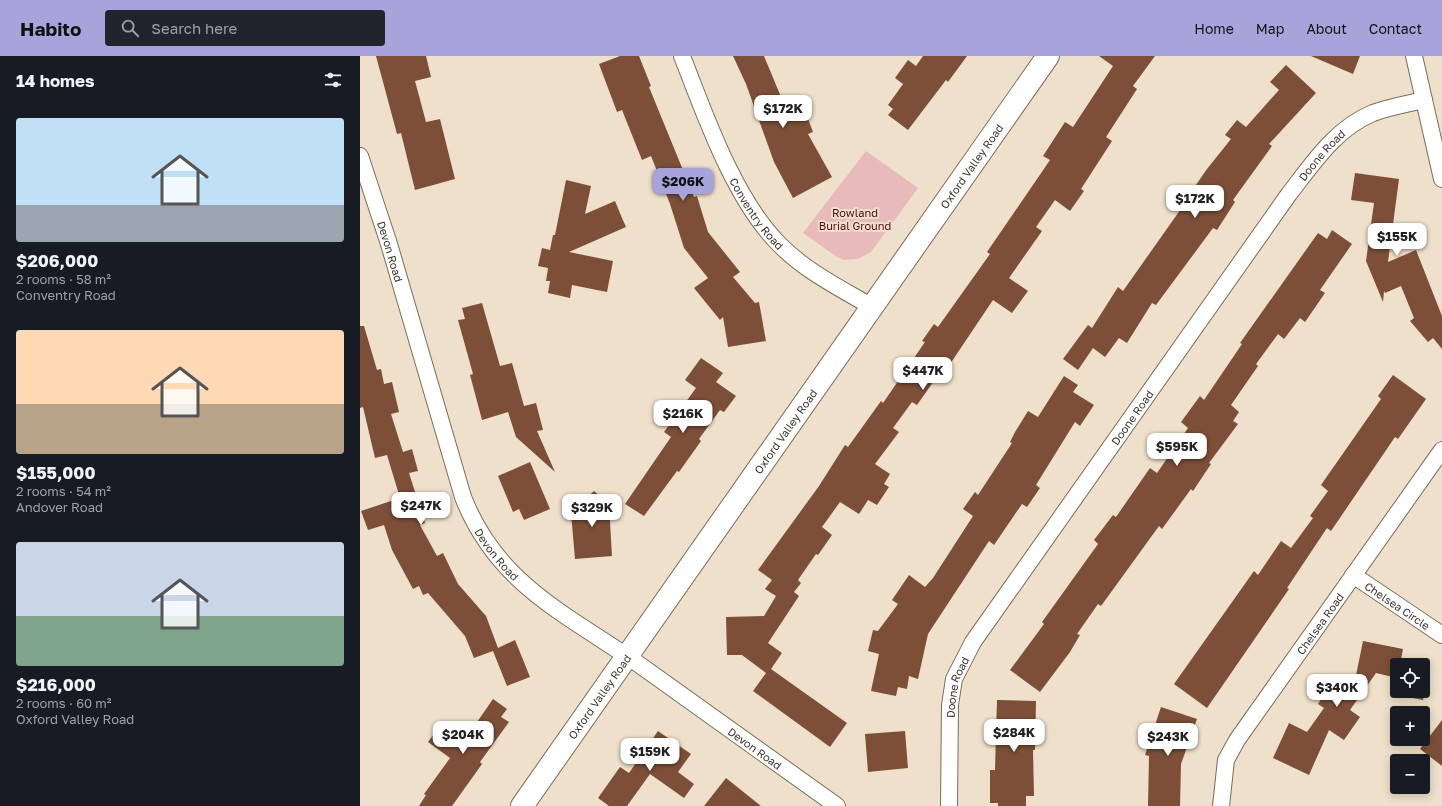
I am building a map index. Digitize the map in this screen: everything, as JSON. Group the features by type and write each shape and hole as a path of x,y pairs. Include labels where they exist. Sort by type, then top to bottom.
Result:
{"main road":[{"name":"Oxford Valley Road","path":"522,806 1048,56"}],"street":[{"name":"Conventry Road","path":"682,56 731,172 761,224 780,245 810,270 872,307"},
{"path":"1414,56 1442,179"},
{"name":"Doone Road","path":"949,806 950,704 954,679 973,642 1284,200 1324,148 1354,123 1373,113 1424,100"},
{"name":"Devon Road","path":"360,156 389,244 463,497 472,521 489,547 507,570 535,594 584,630 626,656 836,806"},
{"name":"Chelsea Road","path":"1221,806 1226,760 1237,740 1442,450"},
{"name":"Chelsea Circle","path":"1353,575 1442,635"}],"green space":[{"name":"Rowland Burial Ground","path":"866,151 918,188 871,252 858,259 844,260 837,257 803,233"}],"building":[{"path":"376,56 426,56 431,77 415,81 426,122 440,119 455,179 415,190 401,133 397,134"},
{"path":"620,56 639,56 651,86 649,87 694,197 697,196 708,232 740,272 733,277 755,303 759,302 766,341 728,347 723,317 720,320 694,288 708,278 684,248 670,204 651,156 642,160 622,110 617,112 599,64"},
{"path":"733,56 764,56 786,109 802,103 813,132 808,134 832,177 793,198 774,162 746,84"},
{"path":"923,56 967,56 948,82 946,80 908,130 888,115 893,109 888,105 903,84 895,78 908,60 916,66"},
{"path":"1099,56 1155,56 1133,86 1137,89 1106,137 1112,141 1081,189 1084,191 1070,211 1055,200 1036,227 1042,231 1009,278 1028,291 1012,313 993,300 946,370 943,368 917,405 912,402 893,428 899,432 875,464 890,474 884,484 889,487 877,505 868,500 859,514 840,502 822,527 832,535 818,555 816,554 798,580 801,583 794,592 799,596 768,643 782,653 771,669 847,723 830,747 753,691 766,673 742,655 727,655 726,617 764,616 776,596 765,589 772,580 758,570 819,486 845,445 848,447 881,401 883,403 925,342 922,341 934,324 938,327 990,254 987,252 1050,160 1043,156 1065,122 1073,127 1113,66"},
{"path":"1311,56 1360,56 1353,74"},
{"path":"1286,65 1316,93 1269,144 1272,146 1233,200 1235,202 1217,230 1213,228 1156,305 1152,303 1127,343 1119,338 1105,357 1093,348 1078,370 1063,359 1088,325 1092,328 1118,287 1123,291 1183,206 1182,205 1207,169 1231,139 1225,135 1237,120 1246,127 1279,90 1270,82"},
{"path":"1355,173 1399,179 1388,262 1416,250 1442,316 1442,349 1433,338 1428,342 1410,321 1414,318 1401,286 1385,293 1384,291 1383,302 1366,261 1374,203 1351,200"},
{"path":"566,180 591,186 585,214 615,201 626,227 569,252 613,261 607,292 572,285 570,298 548,293 550,281 546,281 548,268 538,266 542,248 550,250 553,235 555,235"},
{"path":"1332,230 1352,244 1320,290 1325,293 1305,322 1300,318 1284,339 1278,334 1256,364 1258,366 1231,405 1239,412 1233,421 1238,424 1209,463 1211,464 1193,491 1191,489 1162,529 1159,526 1101,606 1098,604 1077,634 1080,635 1070,652 1040,692 1010,670 1044,624 1042,622 1098,544 1094,540 1113,515 1116,517 1150,468 1157,473 1188,428 1181,422 1200,396 1204,400 1242,344 1240,343 1318,233 1327,239"},
{"path":"482,303 500,366 512,363 524,406 536,403 543,430 537,431 555,472 516,437 508,412 482,420 470,375 473,374 458,320 465,319 462,308"},
{"path":"360,326 364,326 377,370 381,369 384,384 392,382 399,412 391,414 403,452 412,449 418,471 409,473 425,523 420,525 437,556 443,553 458,584 486,616 498,648 515,640 530,677 507,686 493,651 474,658 465,636 428,593 423,595 419,586 413,589 392,550 384,525 368,530 361,511 400,498 387,455 375,458 363,407 360,408"},
{"path":"701,358 723,373 716,382 736,396 724,412 720,410 699,439 701,441 679,472 677,471 644,516 625,504 671,437 664,432 696,388 685,380"},
{"path":"1393,375 1426,399 1398,439 1395,437 1331,531 1327,528 1287,588 1289,589 1207,708 1174,684 1254,571 1258,575 1281,541 1291,548 1313,518 1310,516 1328,491 1321,485 1381,399 1378,396"},
{"path":"1064,376 1078,385 1073,392 1094,405 1080,426 1075,422 1036,485 1040,488 1027,507 1022,504 994,545 989,541 928,634 918,679 909,676 907,689 898,687 896,696 871,691 879,654 868,651 873,630 878,631 898,604 892,600 909,575 925,587 933,578 973,516 963,509 975,492 978,495 1012,443 1010,442 1015,432 1028,411 1038,417"},
{"path":"530,462 550,509 524,520 519,509 513,512 498,476"},
{"path":"594,491 609,504 612,556 575,559 571,513"},
{"path":"1363,641 1403,649 1401,658 1390,658 1390,676 1376,673 1350,710 1360,717 1344,740 1329,730 1309,775 1273,758 1289,723 1307,732 1324,708 1318,704 1338,674 1354,685"},
{"path":"1413,698 1424,698 1423,700"},
{"path":"493,699 507,709 501,717 509,722 480,762 482,764 452,806 419,806 426,795 424,794 450,758 428,742 443,721 466,738"},
{"path":"997,700 1036,701 1035,750 1033,750 1034,796 1026,796 1026,806 998,806 998,803 990,803 990,770 995,770"},
{"path":"1161,707 1197,719 1181,764 1180,806 1148,806 1149,756 1145,755"},
{"path":"1442,720 1442,766 1430,757 1430,754 1426,754 1420,749 1422,746 1430,746 1430,736"},
{"path":"658,731 691,754 678,772 694,784 684,798 650,774 627,806 609,806 598,798 620,767 629,773"},
{"path":"905,731 908,768 868,772 865,734"},
{"path":"726,778 761,806 704,806"}]}
